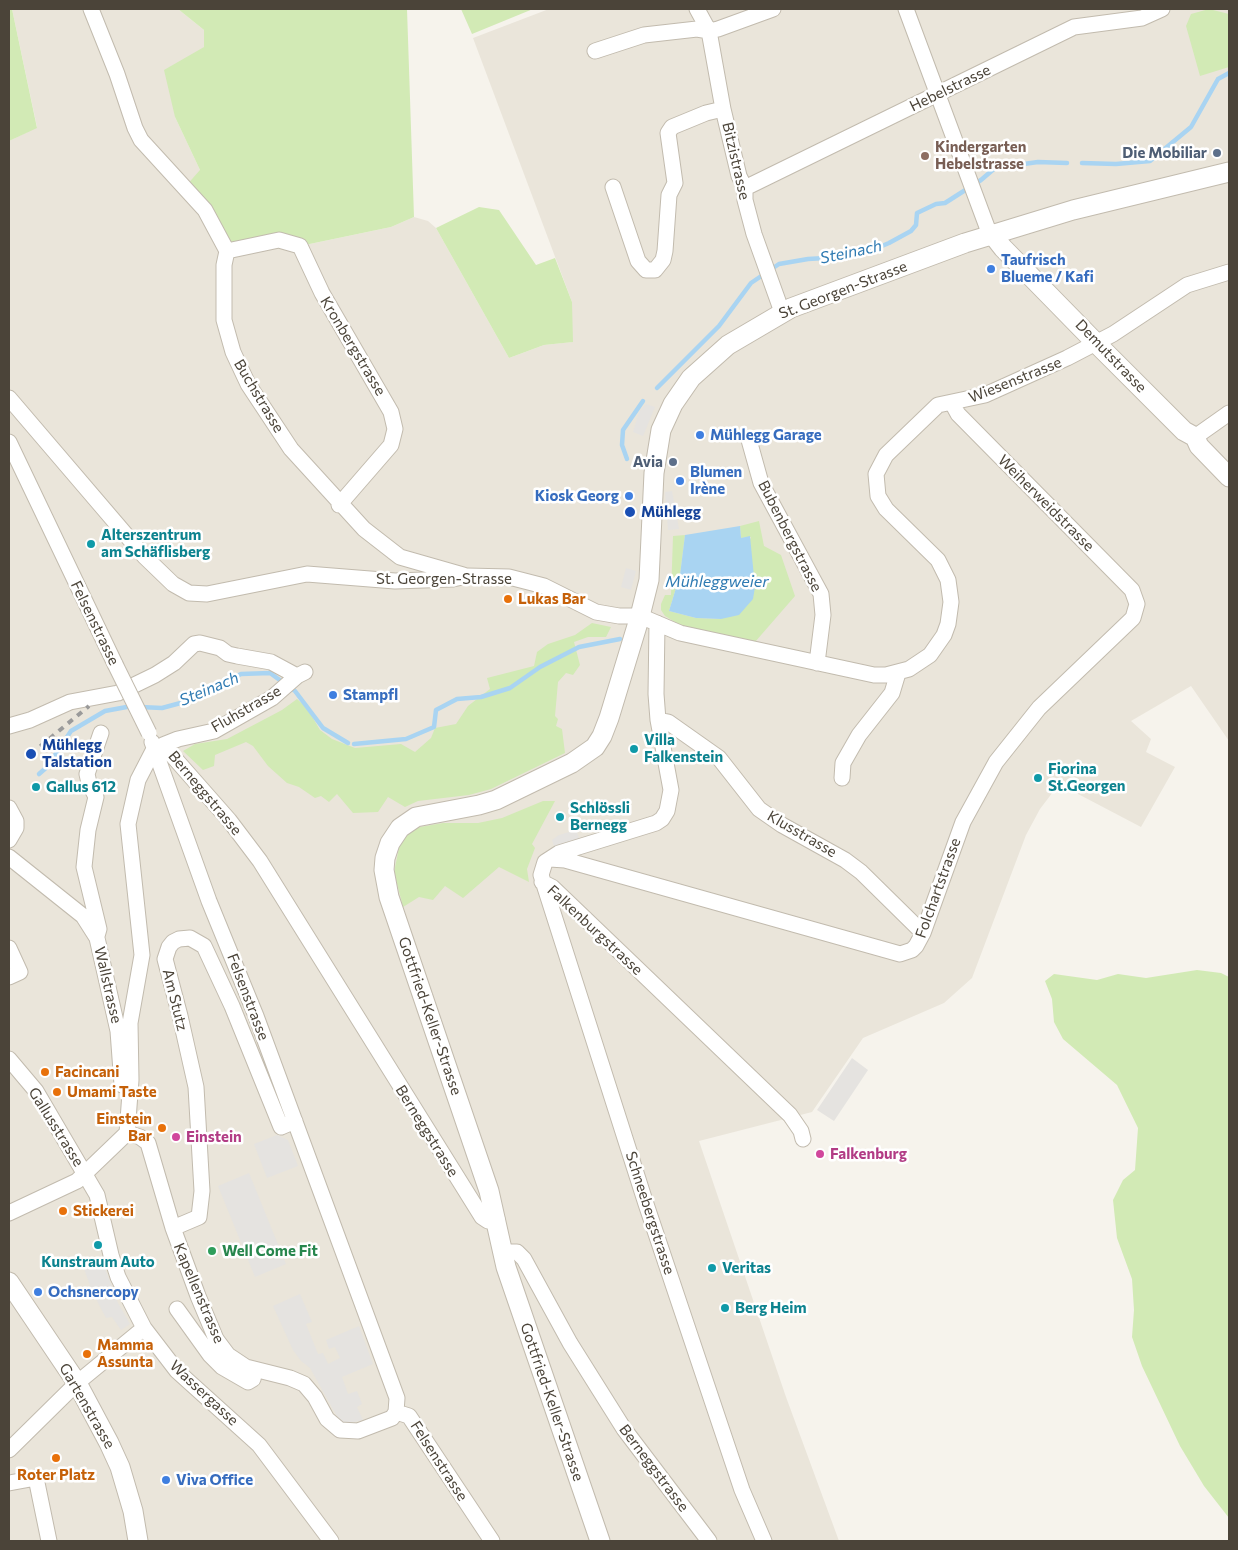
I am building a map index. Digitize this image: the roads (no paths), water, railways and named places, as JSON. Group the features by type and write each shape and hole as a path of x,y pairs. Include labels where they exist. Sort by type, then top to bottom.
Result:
{"street":[{"path":"91,9 117,74 135,128 142,140 206,210 227,251"},
{"name":"Bitzistrasse","path":"697,9 709,31 723,109 739,176 745,188 745,200 769,278 782,312"},
{"path":"595,51 644,35 697,29 709,31 773,9"},
{"path":"906,9 975,196 987,227 992,234"},
{"name":"Hebelstrasse","path":"745,188 1074,27 1142,18 1162,9"},
{"path":"613,187 638,261 646,270 655,270 663,260 669,195 675,183 668,133 672,127 706,112 723,109"},
{"name":"St. Georgen-Strasse","path":"9,398 145,557 173,584 189,593 207,594 307,574 395,581 453,579 467,576 509,578 544,586 596,612 649,620 649,580 656,456 666,417 682,390 703,366 745,333 782,312 992,234 1074,210 1229,172"},
{"name":"Demutstrasse","path":"992,234 1003,248 1095,342 1184,431 1195,437 1200,446 1229,477"},
{"name":"Kronbergstrasse","path":"227,251 279,240 300,246 309,269 335,318 387,403 395,428 391,445 339,505"},
{"name":"Buchstrasse","path":"227,251 224,265 224,320 239,368 291,449 339,505 364,530 400,557 420,564 452,570 467,576"},
{"name":"Wiesenstrasse","path":"649,620 680,633 874,675 898,673 920,662 938,645 948,624 950,591 938,560 882,503 876,489 876,474 886,455 938,405 985,395 1067,358 1113,334 1187,285 1229,272"},
{"name":"Weiherweidstrasse","path":"952,403 958,414 1132,590 1137,604"},
{"path":"1195,437 1229,413"},
{"name":"Bubenbergstrasse","path":"749,440 761,483 821,594 823,615 817,663"},
{"name":"Felsenstrasse","path":"9,442 115,664 149,733 159,747 210,901 296,1121 397,1398 396,1412 409,1416 492,1541"},
{"name":"Folchartstrasse","path":"550,859 565,860 900,954 912,950 923,933 963,822 996,762 1039,708 1133,618 1137,604"},
{"path":"550,859 569,849 662,819 668,811 671,790 658,720 649,620"},
{"name":"Gottfried-Keller-Strasse","path":"600,1541 502,1252 497,1219 489,1191 389,897 384,875 385,858 394,836 405,823 416,817 478,806 496,800 572,762 595,747 602,736 649,620"},
{"name":"Fluhstrasse","path":"9,726 30,720 70,702 118,693 155,676 174,663 194,644 200,643 220,648 228,654 271,662 294,680 214,731 178,739 159,747"},
{"path":"842,778 843,763 870,718 892,693 898,673"},
{"name":"Klusstrasse","path":"658,720 668,722 719,758 759,809 782,825 845,860 861,872 923,933"},
{"path":"97,938 98,929 84,867 88,830 96,797 89,784 87,774 101,733"},
{"name":"Berneggstrasse","path":"127,1133 128,1101 132,1080 130,1023 142,955 128,824 138,780 159,747 229,820 260,861 482,1217 488,1220 497,1219"},
{"path":"9,808 16,821 16,828 9,840"},
{"name":"Wallstrasse","path":"9,857 29,875 83,916 97,938 118,1031 123,1097 128,1101"},
{"name":"Falkenburgstrasse","path":"550,859 541,869 542,882 558,892 790,1115 798,1125 804,1139"},
{"name":"Schneebergstrasse","path":"542,882 742,1490 764,1541"},
{"name":"Am Stutz","path":"173,1228 199,1218 202,1191 196,1088 165,959 173,942 190,938 204,946 232,1006 281,1127 296,1121"},
{"path":"9,948 20,972 9,977"},
{"name":"Gallusstrasse","path":"9,1059 36,1091 85,1172"},
{"path":"9,1213 71,1185 127,1133"},
{"name":"Kapellenstrasse","path":"127,1133 140,1137 148,1144 173,1228 216,1339 235,1361 255,1370 290,1378 304,1384 315,1397 327,1419 340,1430 358,1432 392,1418 396,1412"},
{"name":"Wassergasse","path":"85,1172 98,1195 110,1255 118,1277 144,1328 177,1371 259,1445 331,1541"},
{"name":"Berneggstrasse","path":"502,1252 517,1252 524,1259 570,1343 624,1429 709,1541"},
{"name":"Gartenstrasse","path":"9,1282 77,1383 120,1466 133,1511 138,1541"},
{"path":"177,1309 210,1355 222,1367 248,1382 253,1379 255,1370"},
{"path":"9,1450 77,1383 144,1328"},
{"path":"9,1484 36,1478 49,1541"}],"water":[{"name":"Mühleggweier","path":"740,526 741,538 750,536 755,587 753,599 739,615 721,619 696,618 669,611 680,575 685,535"}],"waterway":[{"name":"Steinach","path":"1082,163 1116,164 1150,161 1191,127 1218,79 1229,73"},
{"name":"Steinach","path":"657,388 719,326 751,283 779,264 808,259 844,257 870,251 889,243 911,231 916,225 917,213 936,204 945,203 981,180 995,168 1038,162 1067,163"},
{"name":"Steinach","path":"627,459 622,445 623,430 643,401"},
{"name":"Steinach","path":"354,744 406,739 434,727 436,710 457,699 481,697 510,688 540,667 579,647 620,639"},
{"name":"Steinach","path":"140,707 162,708 188,701 241,674 270,673 295,691 323,728 348,743"},
{"name":"Steinach","path":"39,774 47,767 71,731 105,711 132,706"}],"railway":[{"path":"31,754 89,706"}],"place":[{"name":"Die Mobiliar","path":"1217,153"},
{"name":"Kindergarten Hebelstrasse","path":"925,156"},
{"name":"Taufrisch Blueme / Kafi","path":"991,269"},
{"name":"Mühlegg Garage","path":"700,435"},
{"name":"Avia","path":"673,462"},
{"name":"Blumen Irène","path":"680,481"},
{"name":"Kiosk Georg","path":"629,496"},
{"name":"Mühlegg","path":"630,512"},
{"name":"Alterszentrum am Schäflisberg","path":"91,544"},
{"name":"Lukas Bar","path":"508,599"},
{"name":"Stampfl","path":"333,695"},
{"name":"Villa Falkenstein","path":"634,749"},
{"name":"Mühlegg Talstation","path":"31,754"},
{"name":"Fiorina St.Georgen","path":"1038,778"},
{"name":"Gallus 612","path":"36,787"},
{"name":"Schlössli Bernegg","path":"560,817"},
{"name":"Facincani","path":"45,1072"},
{"name":"Umami Taste","path":"57,1092"},
{"name":"Einstein Bar","path":"162,1128"},
{"name":"Einstein","path":"176,1137"},
{"name":"Falkenburg","path":"820,1154"},
{"name":"Stickerei","path":"63,1211"},
{"name":"Kunstraum Auto","path":"98,1245"},
{"name":"Well Come Fit","path":"212,1251"},
{"name":"Veritas","path":"712,1268"},
{"name":"Ochsnercopy","path":"38,1292"},
{"name":"Berg Heim","path":"725,1308"},
{"name":"Mamma Assunta","path":"87,1354"},
{"name":"Roter Platz","path":"56,1458"},
{"name":"Viva Office","path":"166,1480"}]}
